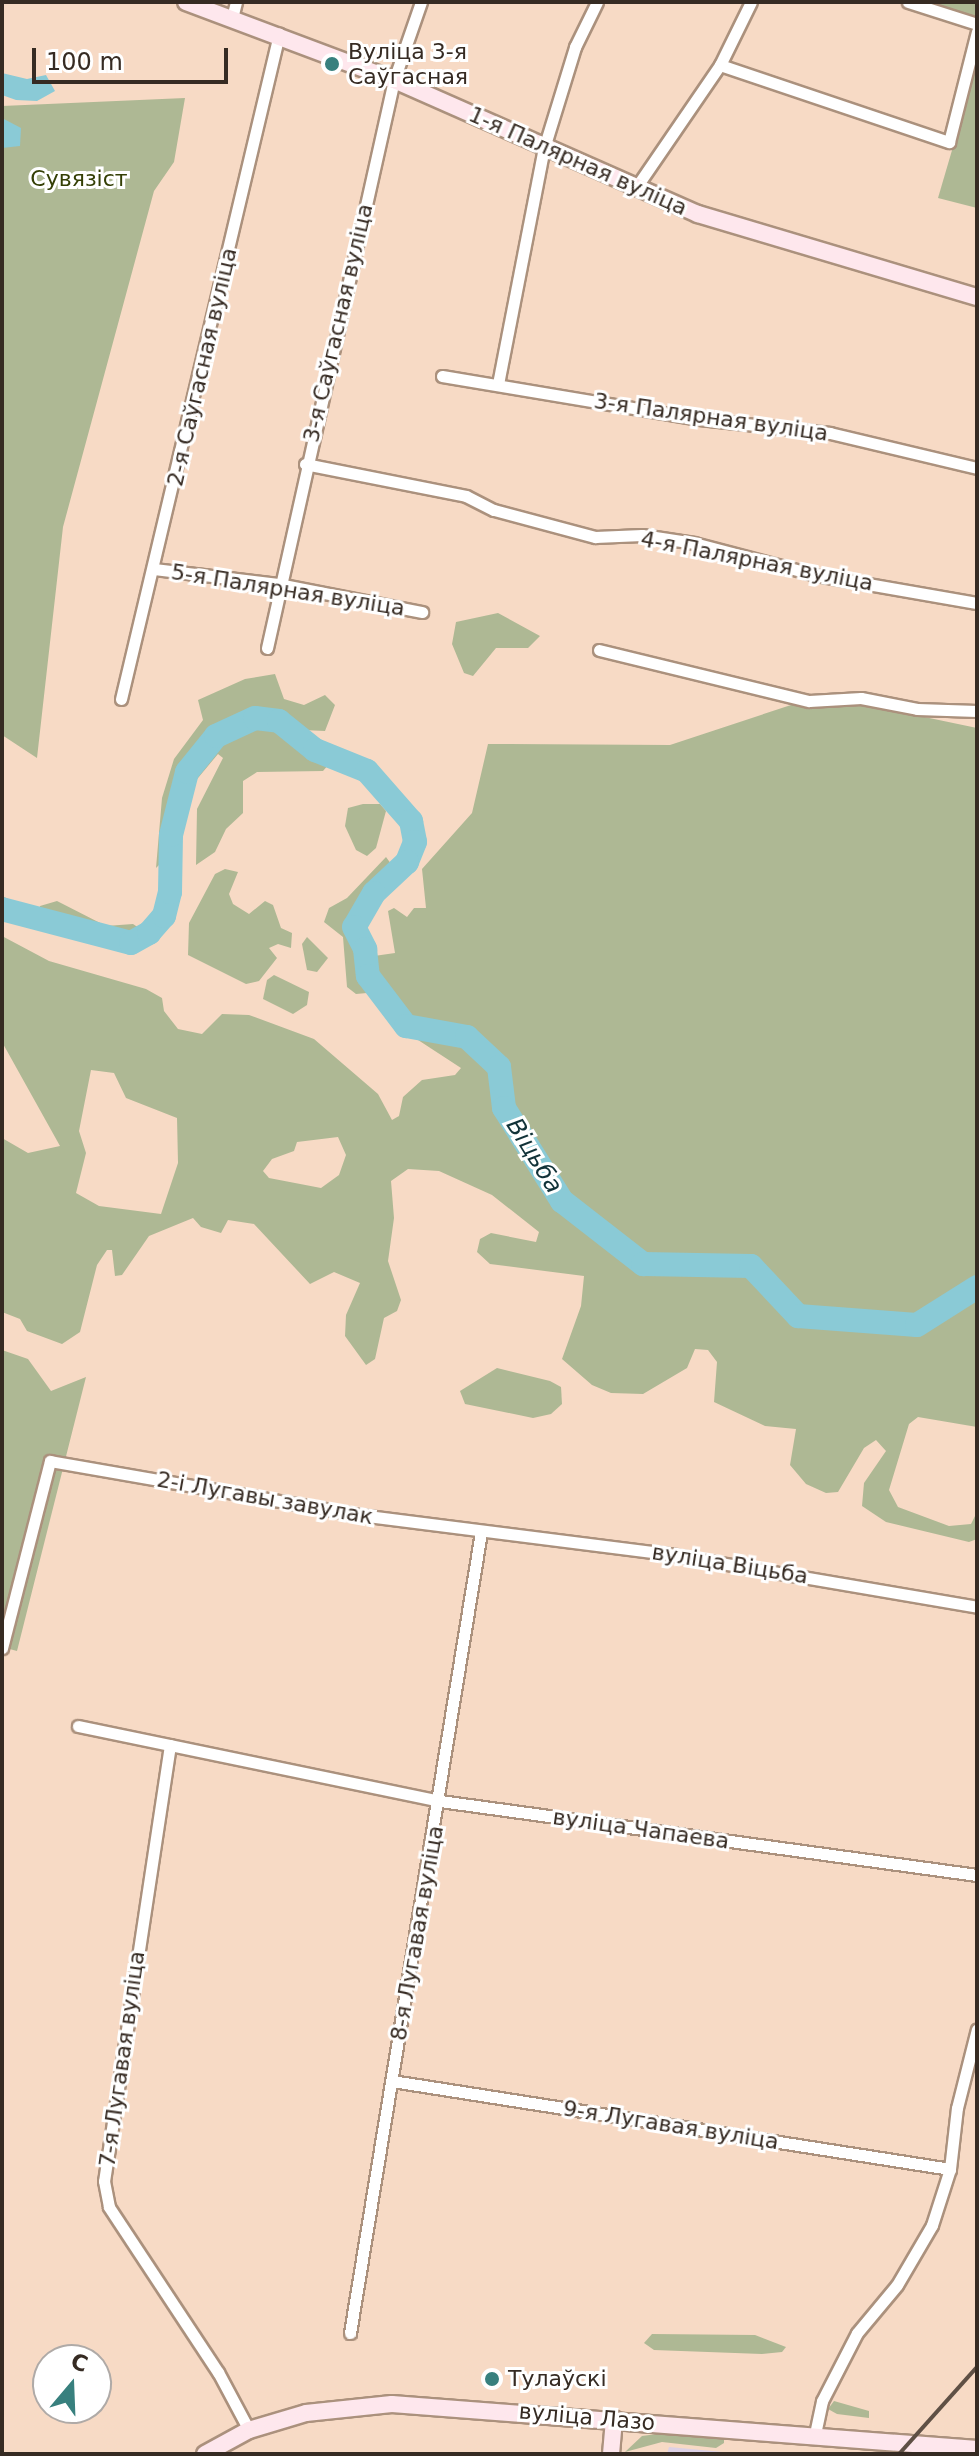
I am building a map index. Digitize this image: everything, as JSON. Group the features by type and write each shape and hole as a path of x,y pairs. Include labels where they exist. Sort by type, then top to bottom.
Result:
{"street":[{"name":"1-я Палярная вуліца","path":"186,2 234,10 279,34 394,80 635,189 765,237 977,297"},
{"name":"3-я Саўгасная вуліца","path":"267,648 278,584 394,80 421,2"},
{"path":"498,384 544,148 575,47 597,2"},
{"path":"635,189 720,65 751,2"},
{"path":"908,2 977,24"},
{"path":"720,65 949,142 977,31"},
{"name":"2-я Саўгасная вуліца","path":"121,699 279,34"},
{"name":"3-я Палярная вуліца","path":"442,376 699,419 830,433 977,468"},
{"name":"4-я Палярная вуліца","path":"305,464 466,496 494,510 595,537 642,535 694,543 816,575 977,603"},
{"name":"5-я Палярная вуліца","path":"154,569 278,584 422,612"},
{"path":"599,650 809,701 861,698 917,709 977,711"},
{"name":"2-і Лугавы завулак","path":"2,1648 50,1461 481,1532"},
{"name":"вуліца Віцьба","path":"481,1532 690,1558 977,1607"},
{"name":"8-я Лугавая вуліца","path":"350,2333 440,1801 481,1532"},
{"name":"вуліца Чапаева","path":"78,1726 440,1801 977,1875"},
{"name":"7-я Лугавая вуліца","path":"170,1745 104,2181 109,2207 218,2372 249,2430"},
{"path":"815,2434 822,2401 857,2333 897,2285 932,2225 950,2169 957,2108 977,2029"},
{"name":"9-я Лугавая вуліца","path":"392,2081 950,2169"},
{"name":"вуліца Лазо","path":"205,2454 249,2430 306,2413 392,2404 815,2434 977,2449"},
{"path":"611,2454 614,2419"}],"shaded area":[{"path":"669,2447 744,2454 667,2454"}],"green space":[{"path":"920,2 977,2 977,22"},
{"path":"977,65 977,208 938,198"},
{"name":"Сувязіст","path":"185,98 174,162 154,191 63,527 37,758 2,735 2,106"},
{"path":"498,613 540,636 528,648 496,648 473,676 464,673 452,644 456,622"},
{"path":"275,674 284,699 304,705 325,695 335,705 325,731 303,730 273,715 249,714 217,730 186,760 170,806 164,860 156,868 162,798 174,759 203,720 198,700 245,679"},
{"path":"791,705 872,706 977,728 977,1427 918,1417 909,1424 889,1490 898,1507 949,1526 971,1524 977,1512 977,1539 969,1542 886,1522 862,1506 864,1483 886,1451 876,1440 864,1448 838,1492 826,1493 806,1484 790,1465 796,1429 765,1426 714,1402 717,1362 708,1350 695,1349 687,1368 643,1394 611,1393 592,1385 562,1359 581,1306 584,1276 490,1264 477,1252 480,1239 491,1233 536,1242 539,1232 492,1195 439,1171 408,1169 391,1181 394,1218 388,1261 401,1300 397,1311 384,1318 375,1359 366,1365 345,1336 346,1315 360,1283 334,1272 310,1284 254,1224 228,1220 221,1233 201,1227 193,1218 149,1236 122,1275 115,1276 112,1250 107,1250 97,1265 80,1332 62,1344 27,1331 20,1319 2,1312 2,1138 28,1153 60,1146 2,1042 2,936 49,961 146,989 162,998 164,1011 178,1029 202,1034 222,1014 249,1015 314,1039 378,1094 392,1120 399,1116 403,1097 422,1080 455,1075 461,1068 392,1023 367,993 356,994 347,987 343,937 324,922 329,908 347,898 386,857 394,868 362,929 374,956 395,953 388,911 394,908 407,917 414,908 426,908 422,869 472,813 488,744 670,745","holes":["91,1070 114,1073 126,1098 177,1118 178,1163 161,1214 99,1206 76,1193 86,1153 79,1131","338,1137 346,1155 339,1175 321,1188 269,1178 263,1171 272,1159 294,1151 297,1142"]},
{"path":"269,725 329,764 323,771 257,772 243,781 243,813 226,829 215,852 196,865 197,809 223,758 218,754 183,796 191,775 207,754 240,730"},
{"path":"380,804 386,811 376,848 367,856 356,850 345,826 348,808"},
{"path":"225,869 238,872 229,894 233,904 249,914 265,901 273,905 281,928 292,933 291,948 278,944 269,948 277,958 259,981 246,984 188,955 189,923 215,874"},
{"path":"2,896 23,906 17,920 2,917"},
{"path":"57,901 106,926 133,924 145,932 131,945 116,946 51,928 38,917 40,906"},
{"path":"307,937 328,958 317,972 307,970 302,944"},
{"path":"274,975 309,992 307,1005 293,1014 263,999 267,980"},
{"path":"2,1350 28,1359 51,1391 86,1377 17,1651 2,1647"},
{"path":"497,1368 550,1381 561,1387 562,1404 551,1414 533,1418 465,1404 460,1391"},
{"path":"652,2334 755,2335 786,2347 782,2352 762,2354 654,2350 644,2343"},
{"path":"834,2401 869,2411 869,2418 837,2414 828,2409"},
{"path":"657,2434 724,2439 724,2443 716,2448 662,2442 625,2452 642,2436"}],"water":[{"path":"2,73 27,79 46,75 55,91 37,101 16,100 2,95"},
{"path":"2,118 21,128 20,146 2,148"}],"waterway":[{"name":"Віцьба","path":"2,909 131,943 149,933 164,916 170,892 171,835 187,772 216,736 255,718 279,721 315,750 367,771 411,821 415,842 407,862 374,893 354,927 365,949 368,976 406,1026 467,1037 499,1067 504,1108 562,1201 643,1264 751,1266 798,1316 917,1325 977,1287"}],"railway":[{"path":"899,2454 977,2367"}],"place":[{"name":"Вуліца 3-я Саўгасная","path":"332,64"},
{"name":"Тулаўскі","path":"492,2379"}]}
